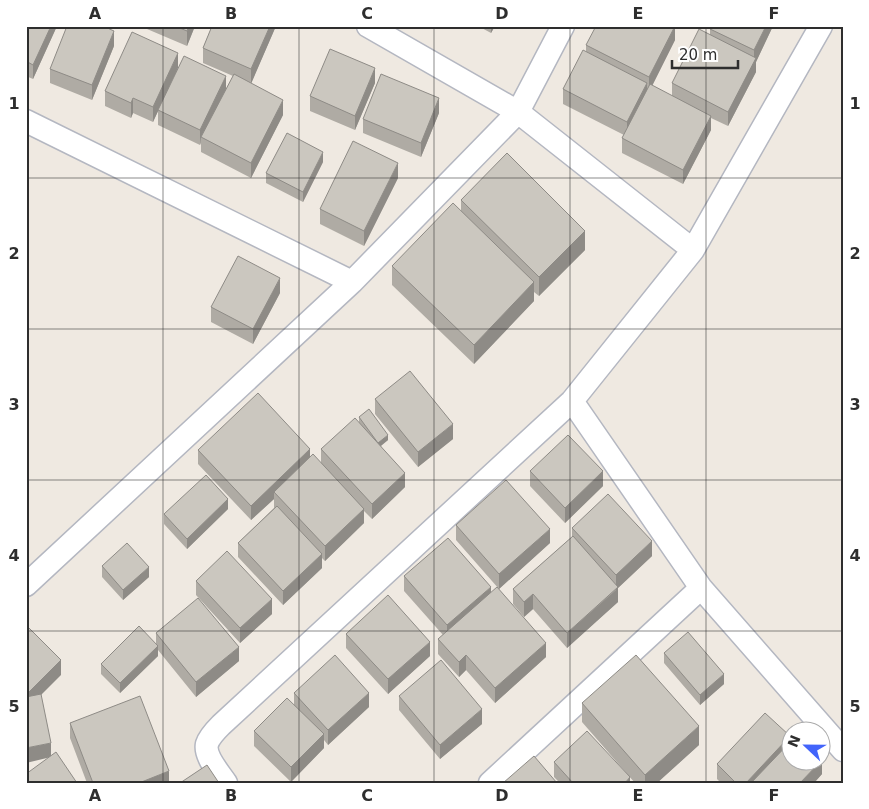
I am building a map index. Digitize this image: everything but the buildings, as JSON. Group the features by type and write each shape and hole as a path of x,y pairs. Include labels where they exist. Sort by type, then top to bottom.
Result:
{"street":[{"path":"368,26 518,112 693,250"},
{"path":"30,574 352,282 518,112 564,26"},
{"path":"226,783 207,754 207,745 210,737 572,401 693,250 821,26"},
{"path":"26,121 352,282"},
{"path":"572,401 701,588 843,750"},
{"path":"490,783 701,588"}]}
